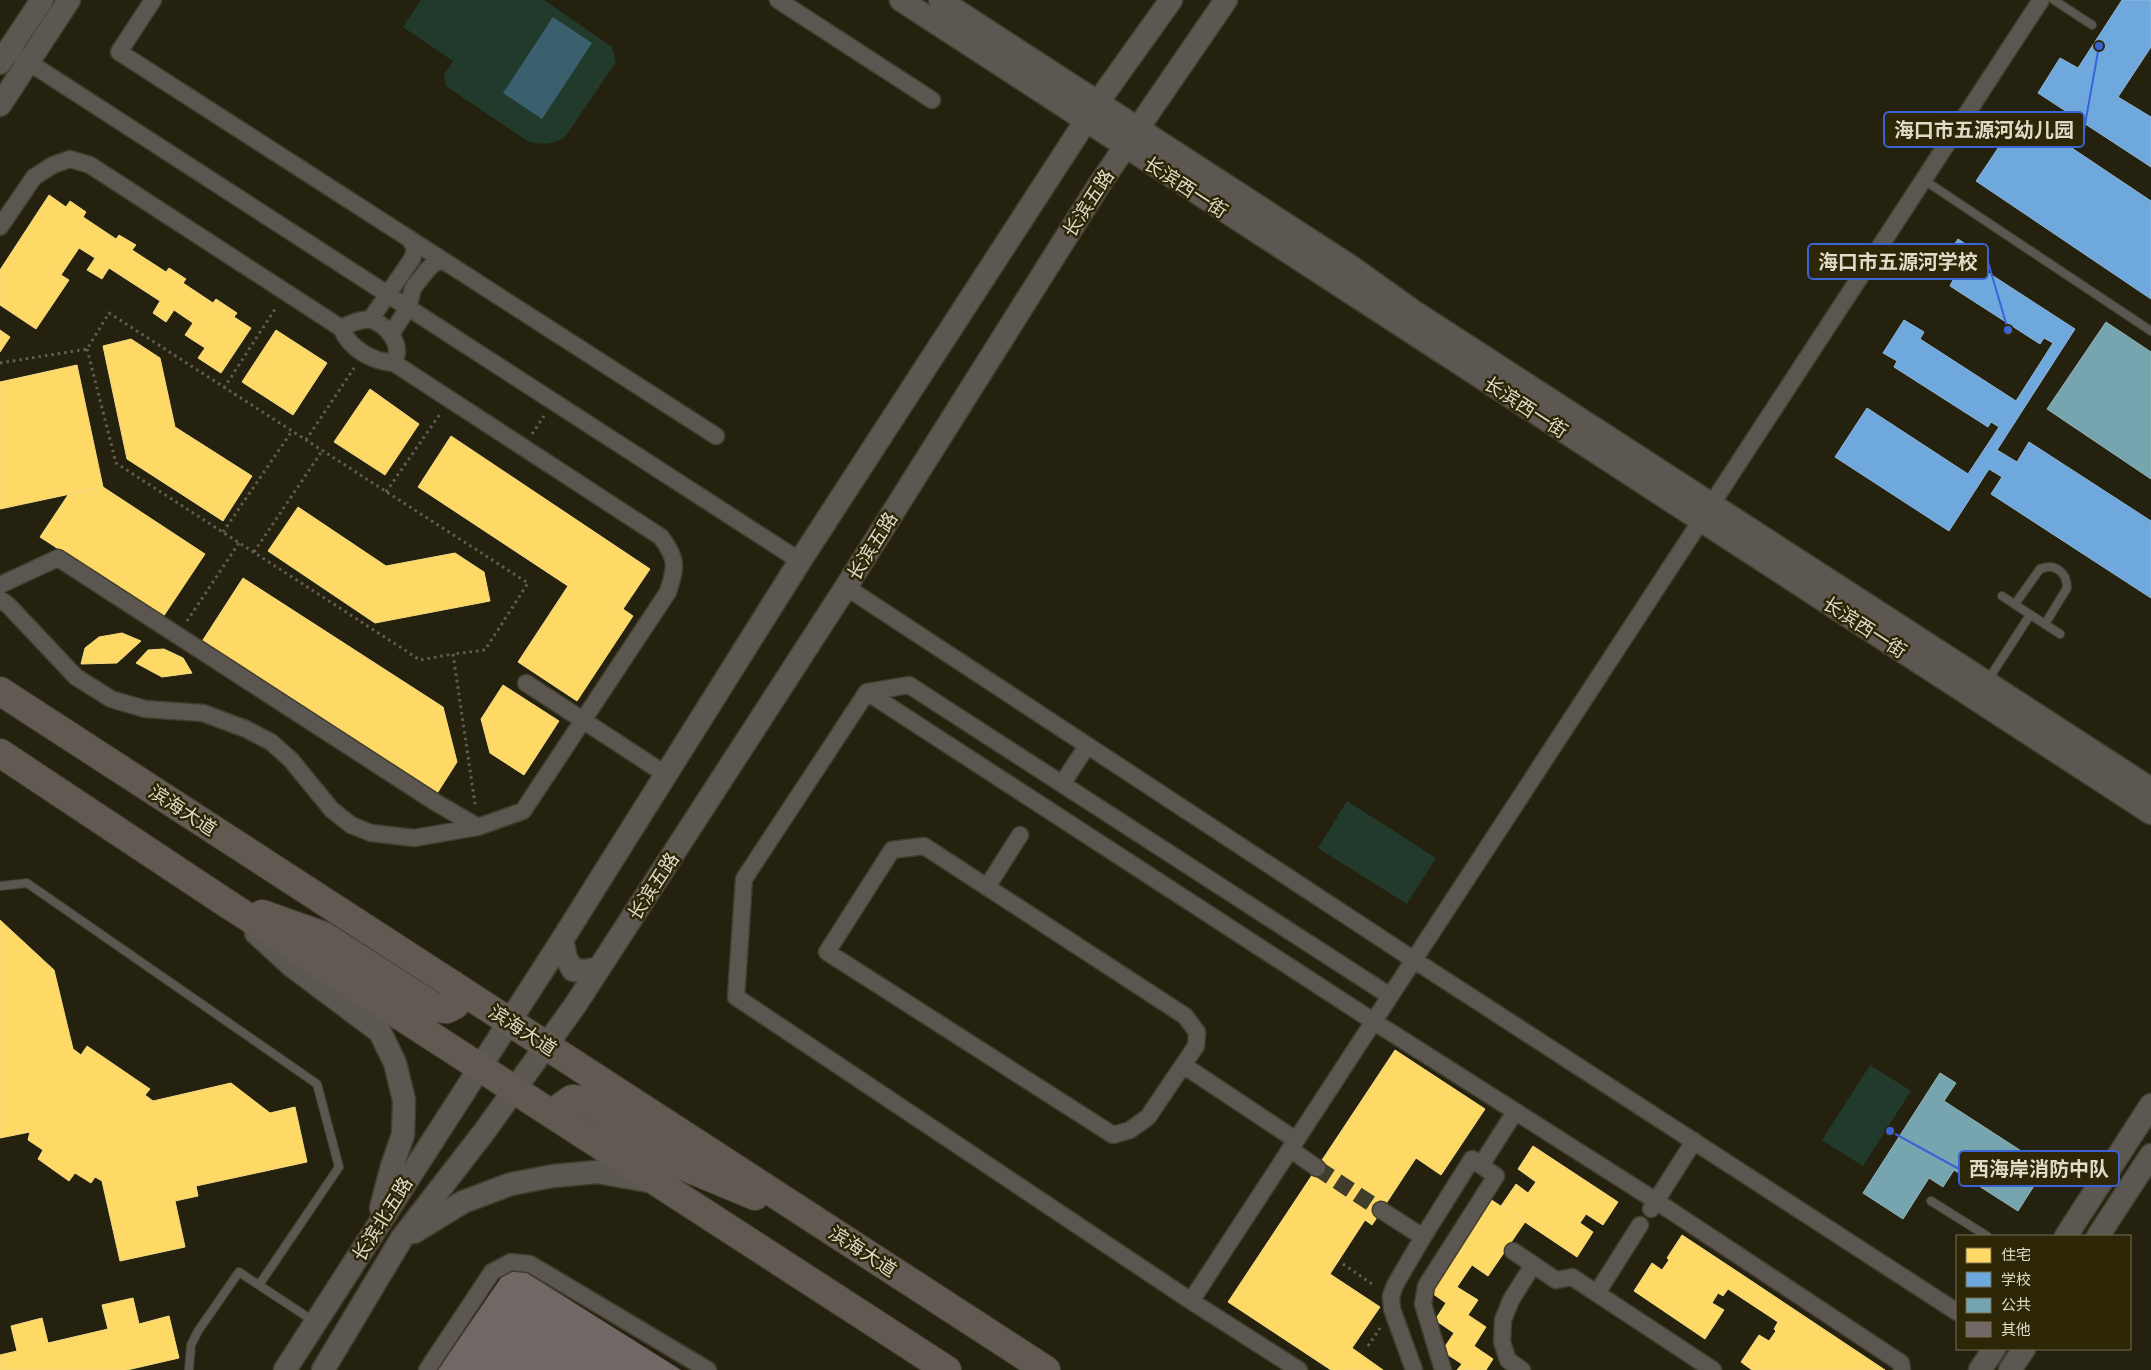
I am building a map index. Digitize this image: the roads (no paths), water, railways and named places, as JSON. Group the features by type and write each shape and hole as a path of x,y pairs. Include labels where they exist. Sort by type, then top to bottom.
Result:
{"highway":[{"name":"滨海大道","path":"0,691 1046,1370"},
{"path":"0,753 220,899 947,1370"},
{"path":"220,899 324,936 436,1008 447,1010 455,1005 456,998 452,984"},
{"path":"572,1127 563,1115 562,1106 572,1099 582,1100 683,1166 812,1218"}],"street":[{"path":"42,0 3,52 28,62 800,562"},
{"path":"0,105 68,0"},
{"path":"153,0 120,52 716,436"},
{"path":"778,0 932,100"},
{"name":"长滨西一街","path":"901,0 1125,147 1707,513 1987,682 2151,789"},
{"name":"长滨西一街","path":"940,0 1350,266 1707,513 2151,813"},
{"path":"480,1067 800,562 1098,102 1171,0"},
{"name":"长滨五路","path":"515,1090 599,968 846,587 1099,185 1226,0"},
{"path":"1192,1301 2041,0"},
{"path":"0,227 34,177 70,159 90,165 341,328 344,336 364,353 374,359 394,363 661,537 673,553 674,571 668,592 523,811 478,827 414,838 371,833 351,825 332,810 291,760 271,742 246,729 203,713 145,709 111,700 76,676 0,599"},
{"path":"370,320 412,259 415,249 410,239"},
{"path":"391,334 408,308 414,288 428,269 437,262 446,262"},
{"path":"341,328 353,322 370,320 391,334 397,350 394,363"},
{"path":"0,585 58,558 435,802 478,827"},
{"path":"846,587 1414,960 1956,1311"},
{"path":"526,683 665,774"},
{"path":"1299,1370 1192,1301 736,997 744,879 867,692 909,685 1390,996"},
{"path":"867,692 1515,1112 1653,1205 1901,1363 1902,1370"},
{"path":"1062,784 1087,746"},
{"path":"987,888 1020,835"},
{"path":"924,846 987,888 1185,1016 1197,1032 1196,1046 1148,1117 1130,1130 1113,1136 827,952 892,850 924,846"},
{"path":"220,899 292,966 380,1032 395,1063 404,1100 403,1135 392,1166 376,1226"},
{"path":"562,940 566,958 574,970 586,971 599,968"},
{"path":"1183,1065 1293,1145 1317,1168"},
{"name":"长滨北五路","path":"285,1370 480,1067"},
{"name":"长滨北五路","path":"323,1370 402,1238 515,1090"},
{"path":"2067,1235 2151,1105"},
{"path":"1480,1165 1515,1112"},
{"path":"1653,1205 1694,1142"},
{"path":"2099,1235 2151,1155"},
{"path":"1414,1370 1392,1309 1390,1296 1423,1237 1472,1159 1496,1176 1426,1286 1423,1304 1442,1370"},
{"path":"402,1238 463,1202 511,1184 553,1176 597,1172 658,1182"},
{"path":"1382,1210 1423,1237"},
{"path":"1597,1293 1640,1225"},
{"path":"1513,1251 1556,1280 1572,1278 1713,1370"},
{"path":"426,1370 492,1272 511,1262 530,1264 708,1370"},
{"path":"1522,1370 1508,1360 1502,1342 1503,1320 1511,1300 1533,1265"},
{"path":"1980,1370 1993,1350"},
{"path":"2010,1370 2023,1350"}],"lane":[{"path":"2054,0 2092,25"},
{"path":"1924,180 2151,331"},
{"path":"2014,604 2040,569 2050,567 2061,571 2067,582 2067,588 2045,624"},
{"path":"2002,596 2060,634"},
{"path":"1987,682 2030,615"},
{"path":"0,886 28,883 317,1084 339,1167 259,1285"},
{"path":"1931,1201 1985,1235"},
{"path":"189,1370 191,1345 198,1331 239,1272 316,1322"}],"water":[{"path":"553,17 592,43 542,119 503,93"}],"tunnel":[{"path":"1317,1168 1381,1210"}],"place":[{"name":"海口市五源河幼儿园","path":"2099,46"},
{"name":"海口市五源河学校","path":"2008,330"},
{"name":"西海岸消防中队","path":"1890,1131"}]}
